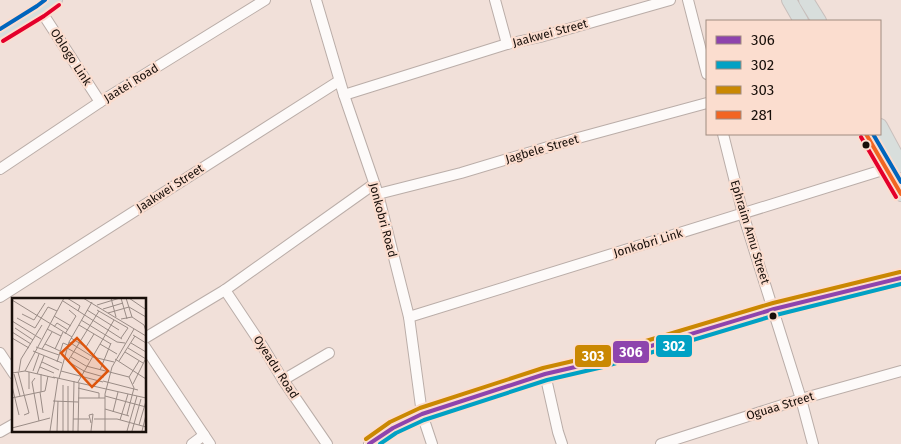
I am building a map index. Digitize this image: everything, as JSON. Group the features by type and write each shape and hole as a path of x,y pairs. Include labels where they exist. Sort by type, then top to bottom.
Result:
{"main road":[{"path":"0,36 41,11 54,0"},
{"path":"789,0 800,20"},
{"path":"806,0 818,20"},
{"path":"881,128 901,165"},
{"path":"867,135 901,194"}],"street":[{"name":"Jaatei Road","path":"0,169 100,102 265,0"},
{"name":"Jonkobri Road","path":"316,0 339,81 378,194 409,317 422,414 432,444"},
{"path":"495,0 507,44"},
{"name":"Jaakwei Street","path":"344,95 507,44 540,37 670,0"},
{"path":"688,0 706,70"},
{"name":"Oblogo Link","path":"41,11 100,102"},
{"name":"Jaakwei Street","path":"0,297 339,81"},
{"name":"Jagbele Street","path":"378,194 461,173 578,138 706,103"},
{"name":"Ephraim Amu Street","path":"723,135 743,214 774,309 813,444"},
{"name":"Jonkobri Link","path":"409,317 886,169"},
{"path":"146,337 224,290 374,184"},
{"path":"369,444 393,428 422,414 545,374 601,361 774,309 901,278"},
{"name":"Oyeadu Road","path":"224,290 327,444"},
{"path":"146,348 210,444"},
{"path":"283,380 329,353"},
{"path":"0,354 12,371"},
{"name":"Oguaa Street","path":"660,444 801,399 901,371"},
{"path":"545,374 562,444"},
{"path":"0,432 12,425"},
{"path":"192,444 204,435"}],"transit line":[{"path":"0,29 45,0"},
{"path":"3,41 59,5"},
{"name":"281","path":"867,135 901,194"},
{"path":"874,135 901,182"},
{"path":"861,137 896,197"},
{"name":"303","path":"366,439 390,422 420,408 543,368 599,355 773,303 900,272"},
{"name":"306","path":"369,444 393,428 422,414 545,374 601,361 774,309 901,278"},
{"name":"302","path":"380,444 396,433 424,420 547,380 603,367 776,315 901,284"}]}
